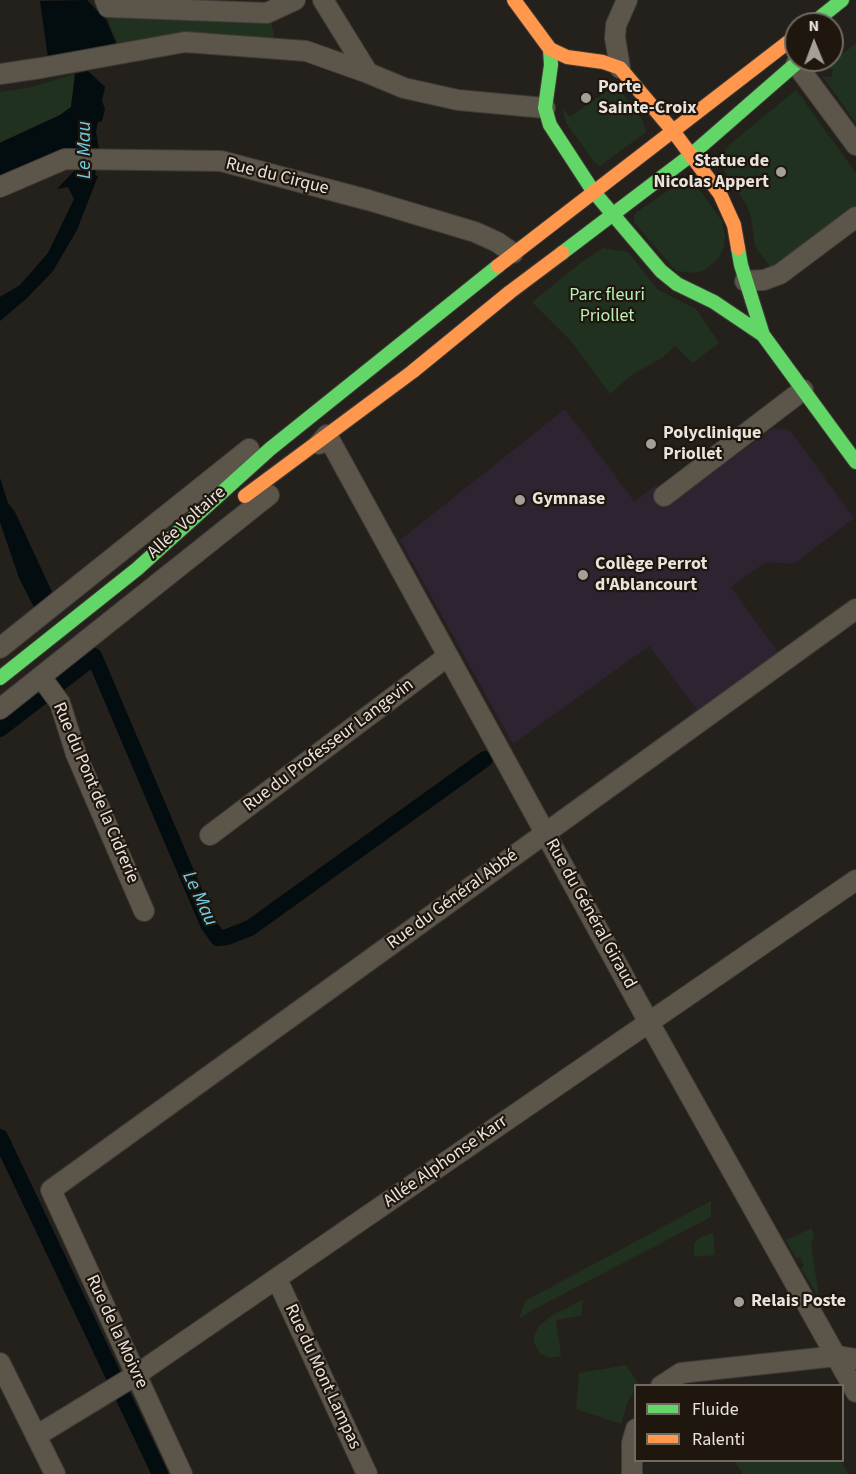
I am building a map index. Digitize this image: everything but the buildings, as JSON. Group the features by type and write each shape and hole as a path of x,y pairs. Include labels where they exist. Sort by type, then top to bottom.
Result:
{"main road":[{"path":"514,0 550,49 567,57 611,65 673,131 692,155 726,206 734,225 741,282 763,335 856,462"},
{"path":"827,12 842,0"},
{"name":"Allée Voltaire","path":"137,568 270,449 388,353 513,253 784,45"},
{"path":"550,49 551,65 546,101 549,125 593,191 661,271 677,284 717,298 763,335"},
{"path":"546,101 568,73 577,68 611,65"},
{"name":"Allée Voltaire","path":"236,502 412,372 510,292 692,155 787,72"},
{"name":"Allée Voltaire","path":"137,568 218,515"},
{"path":"0,678 137,568"}],"street":[{"path":"105,0 108,7 267,13 295,0"},
{"path":"323,0 368,73"},
{"path":"611,65 616,25 627,0"},
{"path":"0,74 185,42 306,51 404,88 458,100 546,101"},
{"path":"805,72 856,145"},
{"name":"Rue du Cirque","path":"0,188 65,159 221,161 368,200 476,232 513,253"},
{"path":"741,282 764,280 780,274 856,217"},
{"name":"Allée Voltaire","path":"0,648 345,372 368,356 388,353"},
{"path":"664,496 803,390"},
{"name":"Rue du Général Giraud","path":"327,435 648,1021 846,1358 856,1392"},
{"name":"Allée Voltaire","path":"0,709 43,681 293,474 327,435"},
{"name":"Rue du Général Abbé","path":"51,1190 856,609"},
{"name":"Rue du Professeur Langevin","path":"210,835 448,656"},
{"name":"Rue du Pont de la Cidrerie","path":"43,681 60,703 76,754 144,911"},
{"name":"Allée Alphonse Karr","path":"36,1436 135,1376 278,1280 648,1021 855,883"},
{"name":"Rue de la Moivre","path":"51,1190 182,1474"},
{"name":"Rue du Mont Lampas","path":"278,1280 367,1474"},
{"path":"664,1384 681,1373 846,1358"},
{"path":"0,1363 55,1474"},
{"path":"632,1474 634,1436"}],"shaded area":[{"name":"Collège Perrot d'Ablancourt","path":"565,409 634,501 656,485 670,504 773,428 790,430 854,518 794,564 766,562 731,587 778,652 697,710 649,646 513,744 400,540"}],"green space":[{"path":"105,12 270,18 275,39 119,47"},
{"path":"856,43 856,123 823,77 832,77 833,72 844,72 844,53"},
{"path":"75,74 71,107 60,115 0,142 0,92 28,88"},
{"path":"606,80 624,95 643,121 646,132 600,166 595,163 566,123 563,108 570,117 611,88"},
{"path":"796,90 856,173 856,206 771,268 755,246 751,217 746,204 723,169 723,155 729,145"},
{"path":"688,177 722,221 725,237 724,247 718,259 705,270 696,273 676,271 634,222 634,214"},
{"name":"Parc fleuri Priollet","path":"603,248 628,252 658,290 696,309 719,343 693,363 675,346 662,358 633,374 610,394 571,341 532,302"},
{"path":"711,1201 711,1217 519,1319 525,1301"},
{"path":"812,1228 814,1238 811,1243 819,1298 801,1268 804,1266 800,1257 796,1258 786,1240"},
{"path":"713,1233 715,1255 694,1257 694,1243 701,1237"},
{"path":"583,1300 581,1316 556,1320 561,1356 550,1358 540,1353 534,1343 538,1327 551,1316"},
{"path":"626,1365 638,1384 634,1384 634,1392 628,1401 621,1424 576,1409 579,1373"},
{"path":"735,1462 842,1462 848,1474 743,1474"}],"water":[{"path":"87,0 106,20 116,43 48,58 40,1"},
{"path":"88,71 105,87 102,101 105,109 96,131 99,150 0,179 0,143 60,115 71,107 75,74"},
{"path":"76,169 96,170 95,175 98,176 77,230 53,271 0,321 0,297 20,285 48,253 74,199 68,187 57,189"},
{"path":"0,478 8,503 15,512 52,592 34,607 19,578 0,522"}],"waterway":[{"name":"Le Mau","path":"75,657 81,667 94,656 208,924 218,938 250,928 485,759"},
{"path":"0,729 81,667"},
{"path":"0,1137 160,1474"}],"traffic: fast":[{"path":"827,12 842,0"},
{"path":"550,49 551,65 545,108 550,125 593,191 661,271 677,284 714,302 763,335"},
{"path":"562,253 691,155 786,72"},
{"path":"738,248 741,265 763,335 856,462"},
{"path":"0,678 137,569 270,449 498,266"}],"traffic: slow":[{"path":"514,0 550,49 567,57 603,62 620,68 673,131 720,194 734,225 738,248"},
{"path":"498,266 784,45"},
{"path":"245,496 412,372 562,253"}],"place":[{"name":"Porte Sainte-Croix","path":"586,98"},
{"name":"Statue de Nicolas Appert","path":"781,172"},
{"name":"Polyclinique Priollet","path":"651,444"},
{"name":"Gymnase","path":"520,500"},
{"name":"Collège Perrot d'Ablancourt","path":"583,575"},
{"name":"Relais Poste","path":"739,1302"}]}
